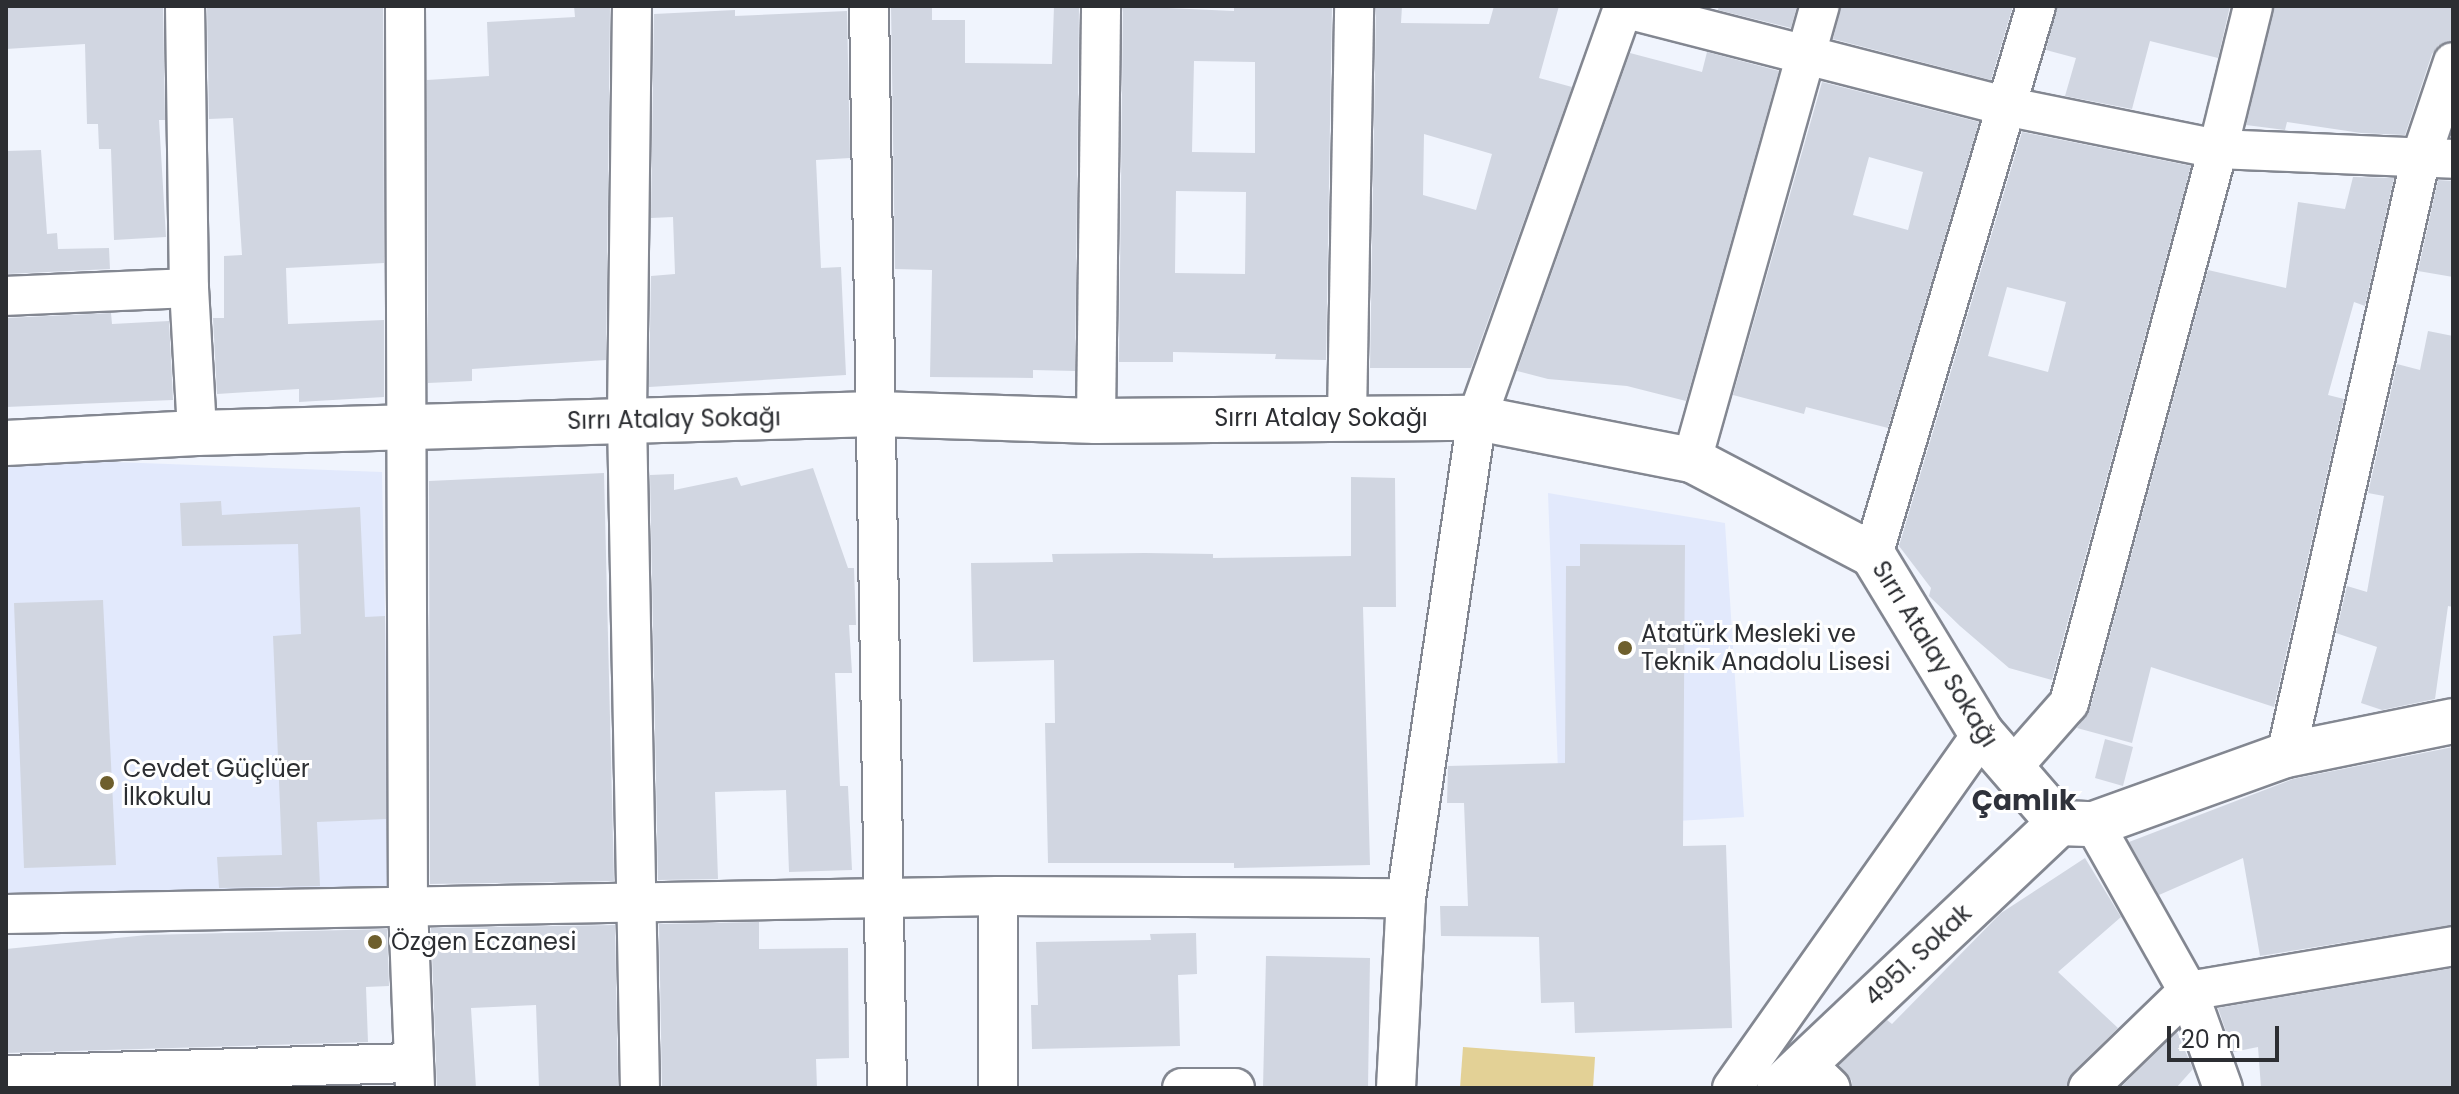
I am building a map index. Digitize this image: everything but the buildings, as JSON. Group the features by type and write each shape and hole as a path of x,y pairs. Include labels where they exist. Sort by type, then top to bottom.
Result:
{"main road":[{"name":"Sırrı Atalay Sokağı","path":"6,443 197,433 876,414 1096,421 1477,418 1692,460 1873,555 1982,734 2010,770 2076,824"},
{"path":"2076,824 2286,755 2453,721"},
{"name":"4951. Sokak","path":"1805,1079 2076,824"}],"street":[{"path":"185,6 189,288 197,433"},
{"path":"6,1075 415,1075 408,905 409,427 405,6"},
{"path":"632,6 627,419 640,1088"},
{"path":"869,6 887,1088"},
{"path":"1096,421 1101,6"},
{"path":"1347,417 1354,6"},
{"path":"1692,460 1820,6"},
{"path":"1873,555 2009,107 2036,6"},
{"path":"2010,770 2069,703 2218,149 2253,6"},
{"path":"1396,1088 1406,898 1477,418 1623,7 2009,107 2218,149 2437,158"},
{"path":"2286,755 2437,158 2453,62"},
{"path":"6,296 189,288"},
{"path":"1732,1088 1982,734"},
{"path":"2076,824 2188,991 2223,1088"},
{"path":"6,914 998,896 1406,898"},
{"path":"998,896 998,1088"},
{"path":"2088,1088 2188,991 2453,946"},
{"path":"1182,1088 1235,1088"}],"shaded area":[{"path":"6,458 382,472 391,897 6,904"},
{"path":"1548,493 1725,523 1744,817 1560,828"},
{"path":"1463,1047 1595,1057 1593,1088 1460,1088"}],"place":[{"name":"Atatürk Mesleki ve Teknik Anadolu Lisesi","path":"1625,648"},
{"name":"Cevdet Güçlüer İlkokulu","path":"107,783"},
{"name":"Özgen Eczanesi","path":"375,942"}],"district":[{"name":"Çamlık","path":"2024,801"}]}
